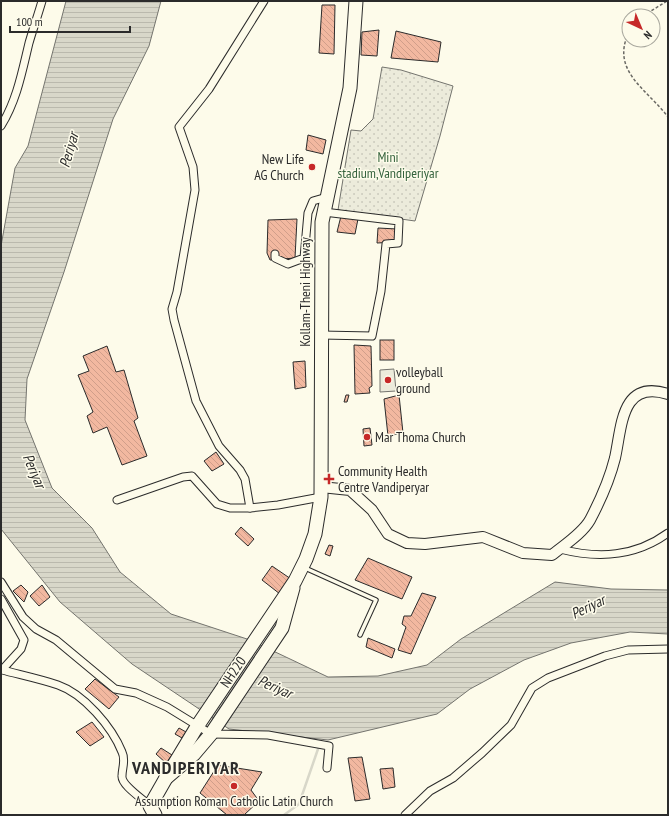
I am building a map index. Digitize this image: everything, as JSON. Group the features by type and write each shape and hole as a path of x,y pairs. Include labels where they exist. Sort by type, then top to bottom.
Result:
{"highway":[{"name":"Kollam-Theni Highway","path":"295,581 315,534 321,492 322,222 350,88 356,1"},
{"name":"NH220","path":"166,778 198,725 295,581"},
{"name":"NH220","path":"210,734 282,628 295,581"},
{"path":"153,810 166,778 194,754 210,734"}],"street":[{"path":"1,126 8,116 18,90 42,1"},
{"path":"250,508 245,479 240,470 219,446 196,401 172,309 177,292 195,190 193,167 179,126 208,90 264,1"},
{"path":"274,254 275,258 288,264 304,258 308,213 313,201 327,197"},
{"path":"322,343 372,336 381,291 386,244 398,243 400,225 399,221 324,212"},
{"path":"117,500 183,477 192,476 218,504 230,508 250,508 278,505 321,492 350,490 372,510 388,534 407,543 425,544 483,537 523,553 552,555 589,522 615,458 619,427 634,397 645,391 656,390 668,394"},
{"path":"560,549 578,554 606,555 637,550 653,543 668,533"},
{"path":"1,583 23,617 36,629 56,640 115,689 136,693 198,725 210,734 268,735 330,746 327,768"},
{"path":"1,599 24,640 21,649 2,670 59,685 90,707 110,728 123,754 124,762 121,777 124,785 153,810"},
{"path":"405,815 430,791 453,778 482,754 510,725 532,688 548,678 605,656 628,650 668,649"}],"lane":[{"path":"302,566 376,600 360,635"}],"path":[{"path":"656,8 667,1"},
{"path":"624,48 623,60 628,72 658,103 668,117"}],"green space":[{"name":"Mini stadium,Vandiperiyar","path":"382,67 401,70 453,86 415,221 338,210 351,130 361,131 373,119"},
{"name":"volleyball ground","path":"394,369 396,391 380,392 380,370"}],"water":[{"name":"Periyar","path":"66,1 161,1 149,46 113,119 64,272 27,379 25,420 52,488 92,528 120,572 171,614 250,640 328,677 378,676 427,665 461,639 555,582 611,589 668,590 668,634 630,632 571,643 524,660 470,689 437,714 328,740 229,729 132,664 60,602 1,529 1,246 15,168 28,146"}],"building":[{"path":"322,5 335,5 334,54 319,53"},
{"path":"379,30 377,56 361,55 362,32"},
{"path":"396,31 441,42 438,62 391,58"},
{"path":"308,135 326,140 323,154 306,150"},
{"path":"341,216 358,219 355,234 337,232"},
{"path":"297,219 295,258 270,260 267,253 268,220"},
{"path":"378,228 397,229 397,242 377,243"},
{"path":"380,340 394,340 394,360 380,360"},
{"path":"354,345 371,346 372,386 369,388 370,393 355,394"},
{"path":"107,346 116,372 124,370 138,418 134,421 147,456 122,465 107,427 93,433 87,416 93,412 78,375 89,371 83,356"},
{"path":"305,361 306,387 295,389 293,362"},
{"path":"346,395 349,395 347,402 344,402"},
{"path":"399,395 403,433 388,436 384,399"},
{"name":"Mar Thoma Church","path":"370,428 372,445 364,446 363,429"},
{"path":"216,452 224,464 212,471 204,461"},
{"path":"241,527 254,539 248,546 235,534"},
{"path":"329,545 333,546 330,556 325,554"},
{"path":"368,558 412,577 402,599 355,580"},
{"path":"272,566 291,579 280,594 262,580"},
{"path":"21,585 28,592 24,602 13,591"},
{"path":"42,585 50,597 39,606 30,596"},
{"path":"422,593 436,597 411,654 398,650 406,627 402,624 404,616 411,616"},
{"path":"368,638 395,649 392,658 366,647"},
{"path":"95,679 119,697 109,709 85,689"},
{"path":"92,722 104,737 90,746 76,732"},
{"path":"179,728 186,732 182,738 175,734"},
{"path":"161,748 172,755 166,763 156,754"},
{"path":"362,757 370,799 355,801 348,758"},
{"path":"218,765 262,772 251,790 259,801 244,815 227,815 200,793"},
{"path":"393,768 395,787 383,789 380,769"}],"waterway":[{"path":"284,815 299,804 318,749"}],"place":[{"name":"New Life AG Church","path":"312,167"},
{"name":"volleyball ground","path":"388,380"},
{"name":"Mar Thoma Church","path":"367,437"},
{"name":"Community Health Centre Vandiperyar","path":"329,479"},
{"name":"Assumption Roman Catholic Latin Church","path":"234,786"}],"district":[{"name":"VANDIPERIYAR","path":"186,768"}]}
